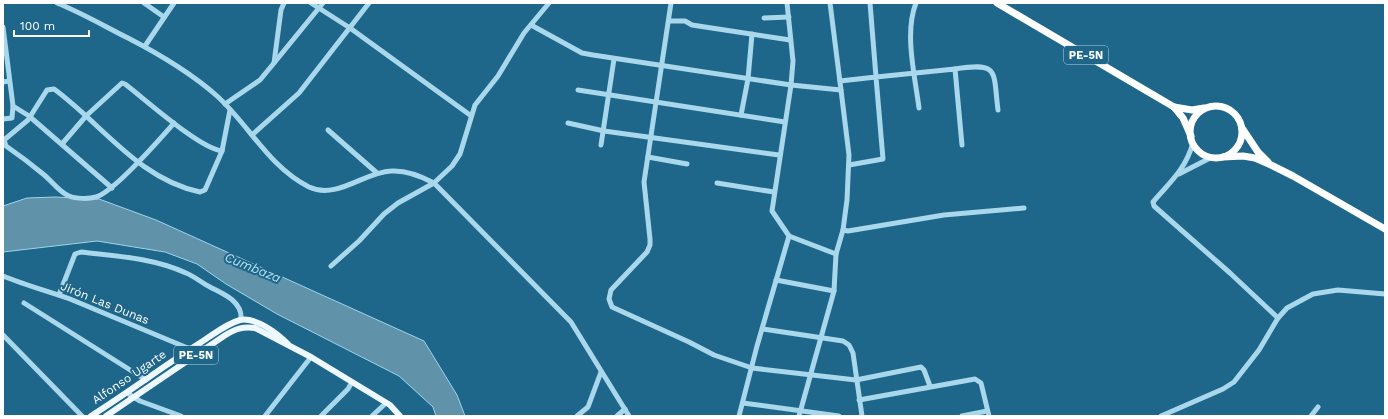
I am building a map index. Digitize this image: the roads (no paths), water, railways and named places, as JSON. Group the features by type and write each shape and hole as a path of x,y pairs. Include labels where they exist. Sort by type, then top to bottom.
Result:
{"highway":[{"name":"PE-5N","path":"997,3 1174,107 1183,118 1192,139"},
{"name":"PE-5N","path":"1174,107 1192,110 1208,107"},
{"path":"1271,165 1258,152 1242,128 1237,116 1230,110 1222,107 1208,107 1200,112 1194,119 1192,139 1198,151 1212,158 1242,156 1255,158 1300,180 1385,230"},
{"path":"1223,157 1233,152 1239,145 1242,137 1242,128"}],"main road":[{"name":"PE-5N","path":"241,320 253,321 266,327 283,338 291,348"},
{"name":"Alfonso Ugarte","path":"91,416 190,349 229,325 241,320"},
{"name":"PE-5N","path":"106,416 232,331 248,327 255,328 291,348 311,357 386,403 400,416"}],"street":[{"path":"57,3 145,46 196,79 225,104 285,171 312,188 330,189 343,187 376,174 390,171 402,171 434,183 571,322 629,416"},
{"path":"144,3 164,17"},
{"path":"145,46 174,3"},
{"path":"274,63 281,10 284,3"},
{"path":"311,3 350,28 470,115"},
{"path":"225,104 260,80 323,3"},
{"path":"252,135 299,93 369,3"},
{"path":"331,266 359,241 384,214 398,203 434,183 447,171 460,154 465,144 470,115 478,100 498,76 524,33 549,3"},
{"path":"671,3 663,65 644,182 650,245 646,252 611,290 609,299 612,307 689,342 697,348 752,368 856,380 921,367 924,370 930,386"},
{"path":"787,3 793,61 791,85 779,155 772,214 790,236 836,254"},
{"path":"799,416 834,291 836,254 843,230 849,166 830,3"},
{"path":"849,166 883,159 870,3"},
{"path":"916,3 912,12 910,30 919,108"},
{"path":"764,18 789,17"},
{"path":"669,21 685,21 692,25 790,40"},
{"path":"531,25 582,53 748,79 841,90"},
{"path":"3,27 4,45 13,106 12,118 3,119"},
{"path":"742,115 748,79 752,34"},
{"path":"601,145 614,59"},
{"path":"840,81 955,69 978,65 989,68 993,74 998,110"},
{"path":"955,69 962,145"},
{"path":"3,82 10,82"},
{"path":"62,144 86,116 122,83 174,123 211,148 222,151"},
{"path":"174,123 137,162 112,188 96,197 76,198 69,196 6,146 4,140 26,122 47,90 50,89 58,93 86,116 137,162 155,176 200,192 205,190 222,151 230,110"},
{"path":"578,90 785,122"},
{"path":"13,106 29,116 112,188"},
{"path":"568,124 651,138 779,155"},
{"path":"328,130 376,174"},
{"path":"1192,139 1189,158 1178,175 1154,200 1154,206 1230,273 1278,318"},
{"path":"648,157 687,164"},
{"path":"1178,175 1212,158"},
{"path":"717,183 774,192"},
{"path":"843,230 848,231 944,215 1024,208"},
{"path":"739,416 776,280 790,236"},
{"path":"59,295 75,254 81,252 134,259 163,265 187,273 202,283 228,296 239,308 241,320"},
{"name":"Jirón Las Dunas","path":"3,276 39,290 59,295 190,349 196,354"},
{"path":"776,280 834,291"},
{"path":"1161,416 1224,389 1234,382 1259,350 1278,318 1287,308 1313,294 1338,290 1385,294"},
{"path":"24,303 146,380"},
{"path":"763,329 843,341 849,345 853,353 862,416"},
{"path":"3,335 82,416"},
{"path":"265,416 311,357"},
{"path":"577,416 588,407 601,372"},
{"path":"859,400 975,379 981,383 988,413 962,416"},
{"path":"321,416 348,389 352,382"},
{"path":"127,393 133,397 181,416"},
{"path":"372,416 386,403"},
{"path":"743,403 839,416"},
{"path":"1311,416 1318,407"},
{"path":"617,416 625,409"}],"water":[{"name":"Cumbaza","path":"55,197 99,199 156,220 424,341 457,395 465,416 436,416 433,407 399,376 277,314 226,284 197,264 165,252 97,241 3,252 3,206 27,198"}]}
